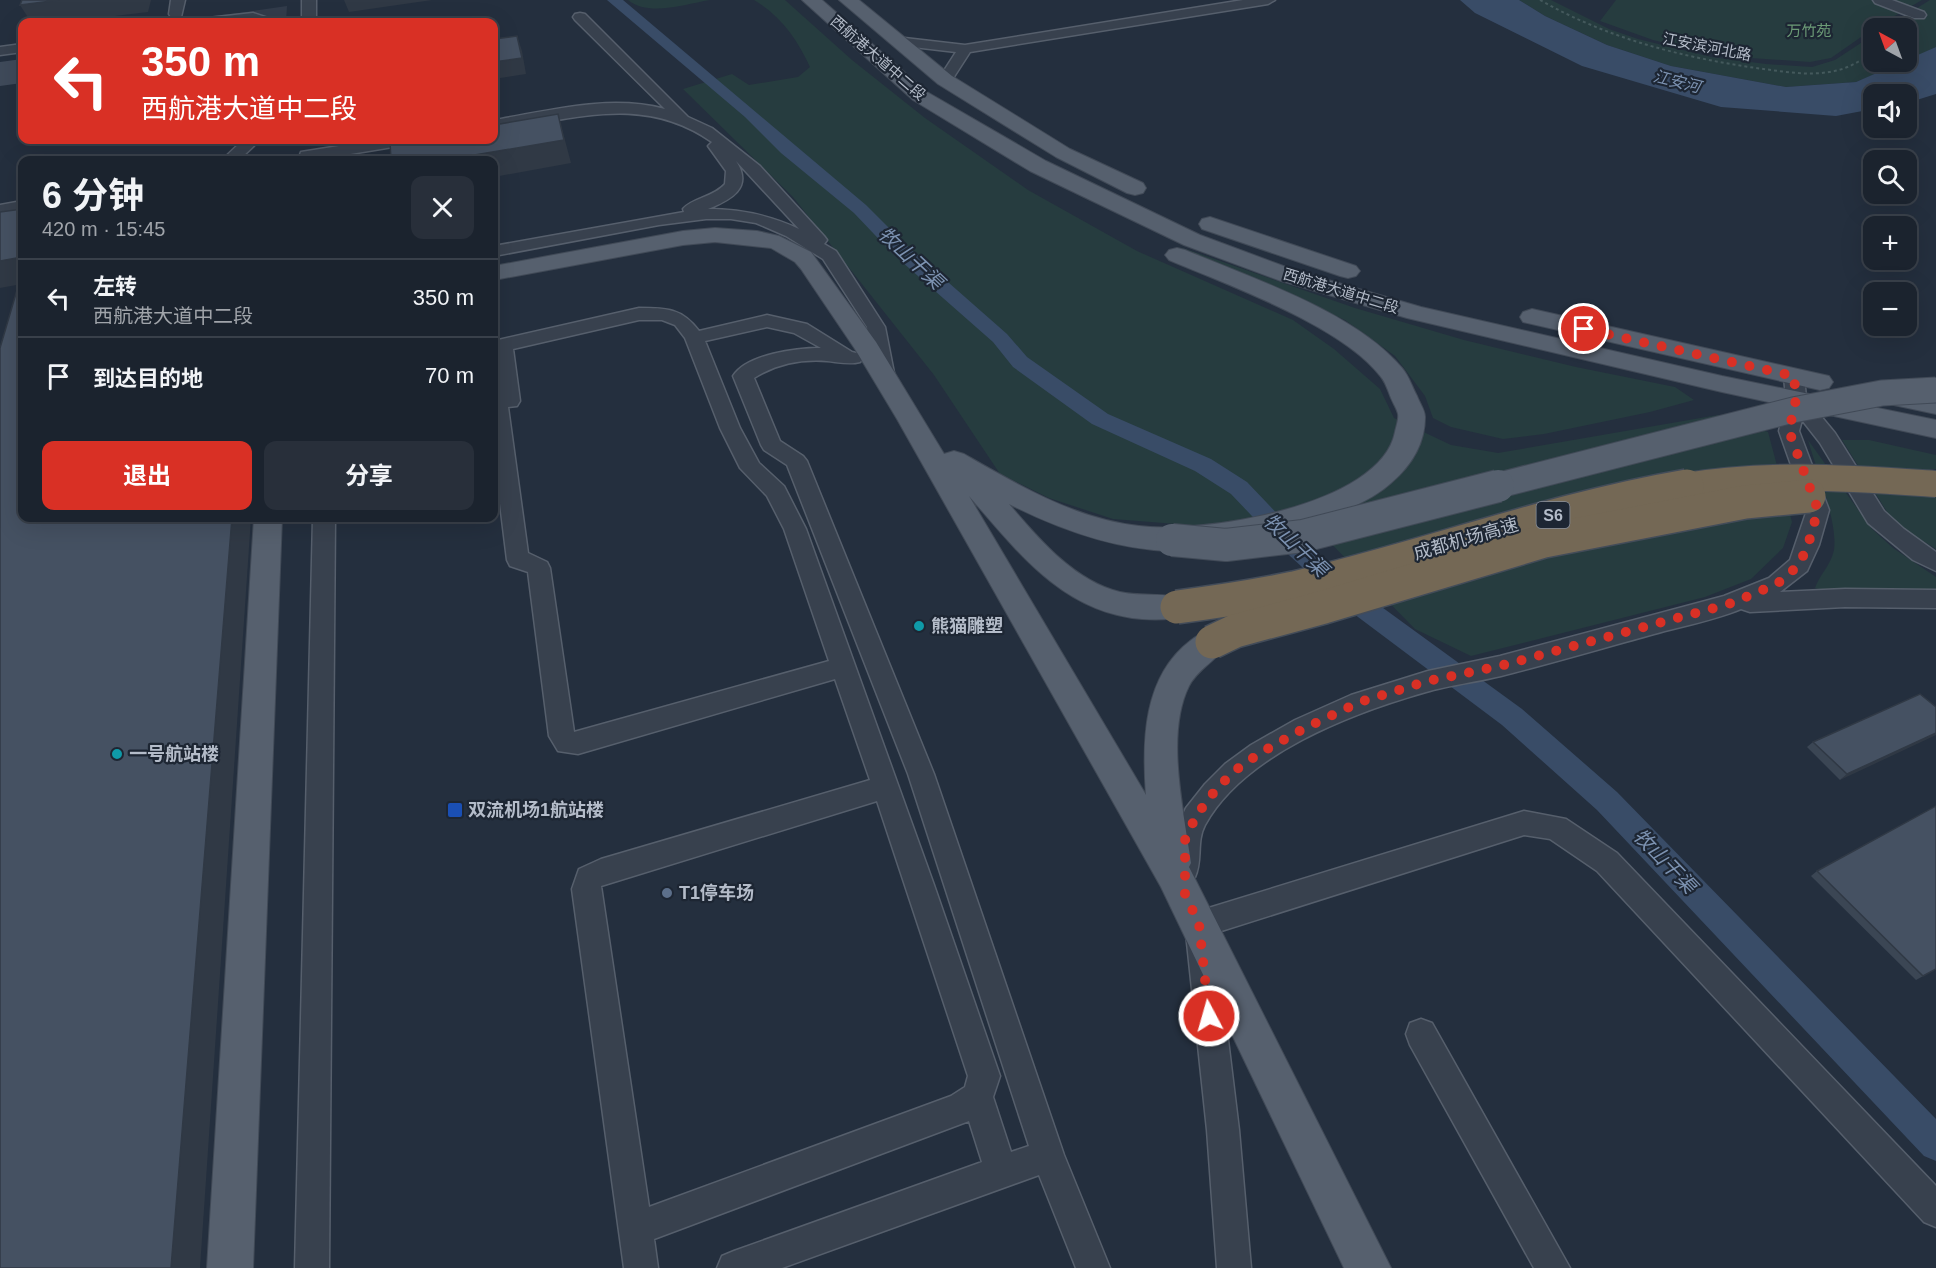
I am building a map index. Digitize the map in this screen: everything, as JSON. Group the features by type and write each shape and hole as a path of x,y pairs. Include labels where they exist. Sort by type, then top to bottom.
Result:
{"highway":[{"name":"成都机场高速","path":"1177,607 1209,604 1305,584 1528,521 1638,495 1747,478 1792,476 1936,484"},
{"name":"成都机场高速","path":"1212,642 1235,631 1324,607 1544,541 1745,502 1823,495 1936,506"}],"main road":[{"name":"西航港大道中二段","path":"811,0 920,96 1038,165 1192,240 1289,276 1416,313 1795,388 1936,405"},
{"name":"西航港大道中二段","path":"848,0 945,80 1063,153 1155,198"},
{"path":"920,96 960,132 1025,176 1168,251 1303,311 1362,345 1394,374 1409,401 1412,427 1407,446 1400,459 1378,479 1357,493 1318,509 1263,526 1212,536 1172,540"},
{"name":"西航港大道中二段","path":"1186,213 1312,260 1421,292 1509,312 1795,388 1936,429"},
{"path":"498,272 668,240 715,235 750,237 779,243 795,252 820,259 892,390 1046,650 1186,898 1368,1268"},
{"path":"892,390 1034,549 1052,565 1081,587 1104,598 1126,605 1151,608 1177,607"},
{"path":"954,461 1028,502 1069,520 1136,537 1226,545 1303,536 1793,410 1863,396 1913,390 1936,390"},
{"path":"230,1268 268,522"},
{"path":"1186,898 1165,792 1163,716 1168,691 1179,671 1190,658 1212,642"}],"street":[{"path":"309,0 309,18"},
{"path":"896,41 965,49 1268,0"},
{"path":"1880,0 1919,15"},
{"path":"580,17 681,117 743,158 773,188 820,259"},
{"path":"0,51 18,49"},
{"path":"945,80 965,49"},
{"path":"498,124 616,108 653,110 681,117"},
{"path":"658,220 706,204 732,186 734,171 706,132"},
{"path":"234,156 248,144"},
{"path":"307,152 372,144"},
{"path":"0,210 18,207"},
{"path":"498,250 658,220 706,214 747,216 792,232 820,259"},
{"path":"524,560 498,346 639,314 664,314 682,321 694,338 730,428 751,468 777,491 795,529 984,1076 977,1097 1001,1172"},
{"path":"694,338 767,321 800,328 853,358 892,390"},
{"path":"853,358 829,353 768,361 743,376 771,445 796,461 921,774 1048,1155 1093,1268"},
{"path":"1795,388 1876,517 1921,554 1936,562"},
{"path":"1234,1268 1222,1130 1186,898 1185,840 1196,816 1233,772 1260,753 1314,723 1360,702 1428,681 1500,666 1729,604 1777,584 1799,565 1808,545 1818,510 1789,431 1795,388"},
{"path":"498,404 524,560"},
{"path":"312,1268 324,522"},
{"path":"524,560 539,568 562,736 567,743 578,743 843,667"},
{"path":"1729,604 1845,598 1936,598"},
{"path":"641,1268 586,888 589,878 602,872 885,787"},
{"path":"1186,898 1524,823 1556,828 1607,862 1936,1210"},
{"path":"1421,1034 1553,1268"},
{"path":"636,1229 961,1108 977,1097"},
{"path":"734,1268 1048,1155"}],"path":[{"name":"江安滨河北路","path":"1540,0 1608,34 1636,44 1707,60 1794,73 1830,72 1863,60"}],"shaded area":[{"path":"287,6 286,18 199,18"}],"green space":[{"path":"628,0 710,0 657,9 646,8"},
{"path":"754,0 785,0 852,60 925,118 1028,190 1137,251 1293,320 1334,349 1380,389 1394,418 1451,445 1498,453 1718,415 1768,432 1792,522 1783,548 1751,579 1705,597 1471,656 1415,629 1298,510 1214,527 1113,519 1049,498 1000,474 934,375 793,197 683,89 732,74 749,85 798,77 810,67 800,47 787,29 772,13"},
{"path":"1519,0 1551,0 1609,29 1638,39 1711,57 1766,64 1812,67 1835,60 1863,42 1863,72 1880,72 1856,82 1786,87 1671,66 1607,45 1545,16"},
{"name":"万竹苑","path":"1616,0 1922,0 1891,18 1863,18 1863,36 1831,58 1810,62 1721,56 1653,40 1600,21"},
{"path":"1930,0 1936,0 1936,47 1917,56 1917,18 1901,18"},
{"path":"1177,246 1355,308 1464,340 1576,367 1675,387 1694,400 1650,412 1544,434 1503,439 1451,427 1433,418 1425,396 1395,356 1345,320"},
{"path":"1808,440 1872,529 1893,548 1936,577 1936,590 1822,590 1815,588 1833,555 1834,538 1826,495"},
{"path":"1842,440 1869,440 1936,455 1936,469 1930,469 1936,496 1936,549 1894,523"}],"water":[{"name":"江安河","path":"1460,0 1519,0 1545,16 1607,45 1671,66 1786,87 1856,82 1879,72 1917,72 1917,55 1936,47 1936,94 1917,100 1917,84 1863,84 1863,111 1836,116 1721,107 1582,66 1475,13"}],"building":[{"path":"22,0 59,0 20,5"},
{"path":"517,36 522,58 498,61 498,38"},
{"path":"558,114 564,140 469,156 391,156 390,144 498,144 498,124"},
{"path":"18,210 18,258 0,261 0,212"},
{"name":"一号航站楼","path":"18,287 18,522 232,522 171,1268 0,1268 0,348"},
{"path":"1920,694 1936,707 1936,733 1847,774 1813,742"},
{"path":"1936,806 1936,969 1923,976 1817,871"}],"waterway":[{"name":"牧山干渠","path":"614,0 751,114 787,149 860,209 900,250 1000,338 1020,362 1100,419 1203,465 1239,488 1298,550 1359,604 1512,717 1607,801 1936,1144"}],"taxiway":[{"path":"0,74 18,72"}],"place":[{"name":"熊猫雕塑","path":"919,626"},
{"name":"一号航站楼","path":"117,754"},
{"name":"双流机场1航站楼","path":"455,810"},
{"name":"T1停车场","path":"667,893"}],"route":[{"path":"1209,1016 1199,924 1185,894 1185,840 1196,816 1233,772 1260,753 1305,728 1360,702 1428,681 1500,666 1729,604 1777,584 1799,565 1808,545 1818,510 1789,431 1796,399 1794,376 1584,329"}]}
